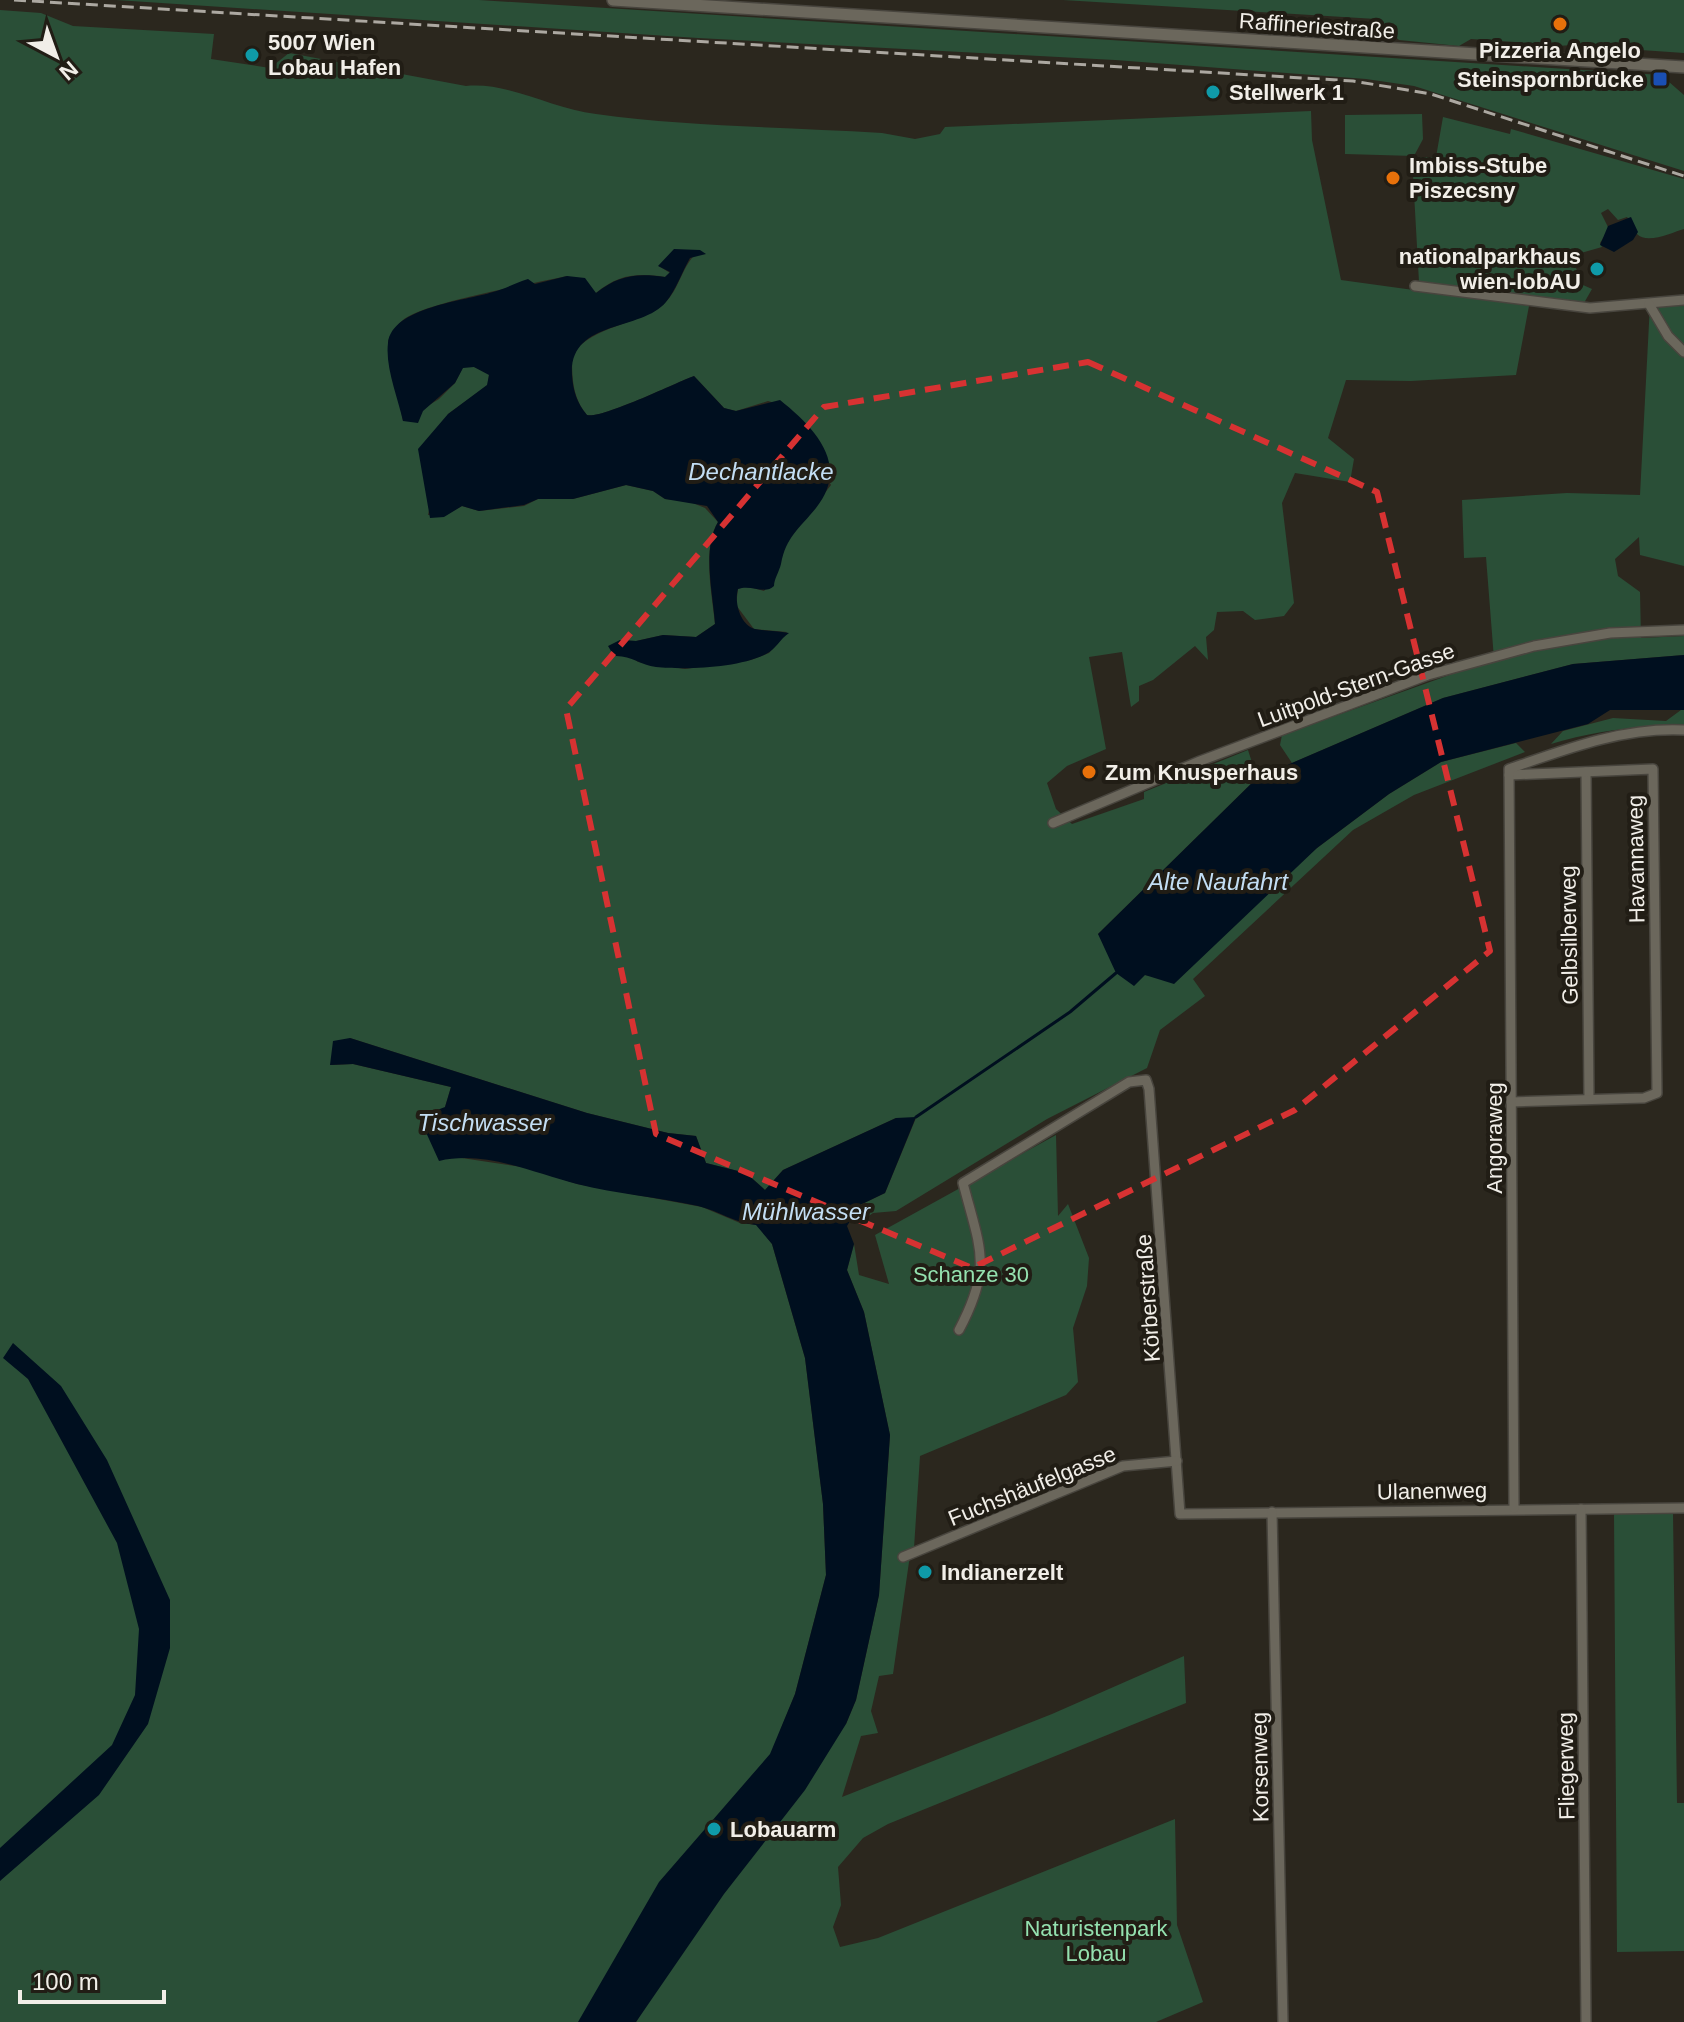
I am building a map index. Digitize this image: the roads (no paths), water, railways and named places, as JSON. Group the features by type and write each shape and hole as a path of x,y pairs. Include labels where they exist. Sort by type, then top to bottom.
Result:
{"street":[{"name":"Raffineriestraße","path":"613,0 1684,67"},
{"path":"1415,286 1536,304 1590,308 1684,300"},
{"path":"1649,304 1668,336 1684,352"},
{"name":"Luitpold-Stern-Gasse","path":"1053,823 1200,761 1441,671 1534,646 1610,633 1684,630"},
{"path":"1509,772 1591,741 1660,729 1684,730"},
{"name":"Havannaweg","path":"1509,772 1653,769 1657,1093 1644,1098 1589,1099"},
{"name":"Angoraweg","path":"1509,772 1514,1508"},
{"name":"Gelbsilberweg","path":"1586,772 1589,1099"},
{"name":"Körberstraße","path":"959,1330 976,1297 983,1260 963,1183 1129,1082 1146,1080 1180,1514"},
{"path":"1511,1102 1589,1099"},
{"name":"Fuchshäufelgasse","path":"903,1557 1123,1466 1177,1461"},
{"name":"Ulanenweg","path":"1180,1514 1684,1508"},
{"name":"Fliegerweg","path":"1581,1509 1586,2022"},
{"name":"Korsenweg","path":"1272,1512 1283,2022"}],"water":[{"path":"1631,217 1638,232 1633,240 1614,252 1600,245 1608,226"},
{"name":"Dechantlacke","path":"674,249 700,250 706,254 690,258 670,297 655,311 594,335 582,344 574,357 573,386 587,415 607,412 694,376 724,408 736,411 780,400 806,423 824,449 829,463 830,477 826,492 790,540 774,586 766,590 738,589 739,612 745,623 759,630 789,633 773,649 755,659 712,667 650,666 614,656 608,646 620,640 636,641 663,635 696,637 715,624 709,558 718,522 707,506 665,499 653,491 626,485 573,499 538,499 524,505 479,511 462,506 444,517 430,518 418,449 448,414 487,385 489,375 474,367 463,368 455,383 423,411 418,423 403,421 388,362 388,343 393,331 416,313 497,291 528,279 535,284 567,276 585,278 596,293 613,282 629,277 665,277 670,272 658,266"},
{"name":"Alte Naufahrt","path":"1684,655 1684,710 1610,710 1588,724 1441,762 1389,794 1317,848 1174,984 1145,975 1134,986 1116,973 1098,934 1257,778 1443,698 1573,664"},
{"name":"Mühlwasser","path":"350,1038 587,1113 668,1133 696,1136 706,1163 746,1173 765,1190 783,1170 896,1118 916,1117 885,1193 860,1205 847,1226 854,1244 847,1270 864,1312 890,1435 879,1595 856,1700 846,1724 805,1790 724,1894 636,2022 578,2022 659,1882 770,1754 795,1694 826,1575 823,1504 805,1358 772,1244 756,1225 698,1206 577,1184 492,1161 456,1158 439,1161 419,1117 445,1107 451,1087 353,1064 330,1065 333,1041"},
{"path":"13,1343 61,1386 107,1460 170,1600 170,1648 148,1724 99,1795 0,1881 0,1848 112,1745 135,1695 139,1629 117,1543 28,1379 3,1358"}],"waterway":[{"name":"Mühlwasser","path":"916,1117 1070,1012 1116,973"}],"railway":[{"path":"14,0 1353,81 1431,94 1684,176"}],"place":[{"name":"Pizzeria Angelo","path":"1560,24"},
{"name":"5007 Wien Lobau Hafen","path":"252,55"},
{"name":"Steinspornbrücke","path":"1660,79"},
{"name":"Stellwerk 1","path":"1213,92"},
{"name":"Imbiss-Stube Piszecsny","path":"1393,178"},
{"name":"nationalparkhaus wien-lobAU","path":"1597,269"},
{"name":"Zum Knusperhaus","path":"1089,772"},
{"name":"Indianerzelt","path":"925,1572"},
{"name":"Lobauarm","path":"714,1829"}],"water label":[{"name":"Tischwasser","path":"484,1122"}],"park label":[{"name":"Schanze 30","path":"971,1274"},
{"name":"Naturistenpark Lobau","path":"1096,1940"}]}
